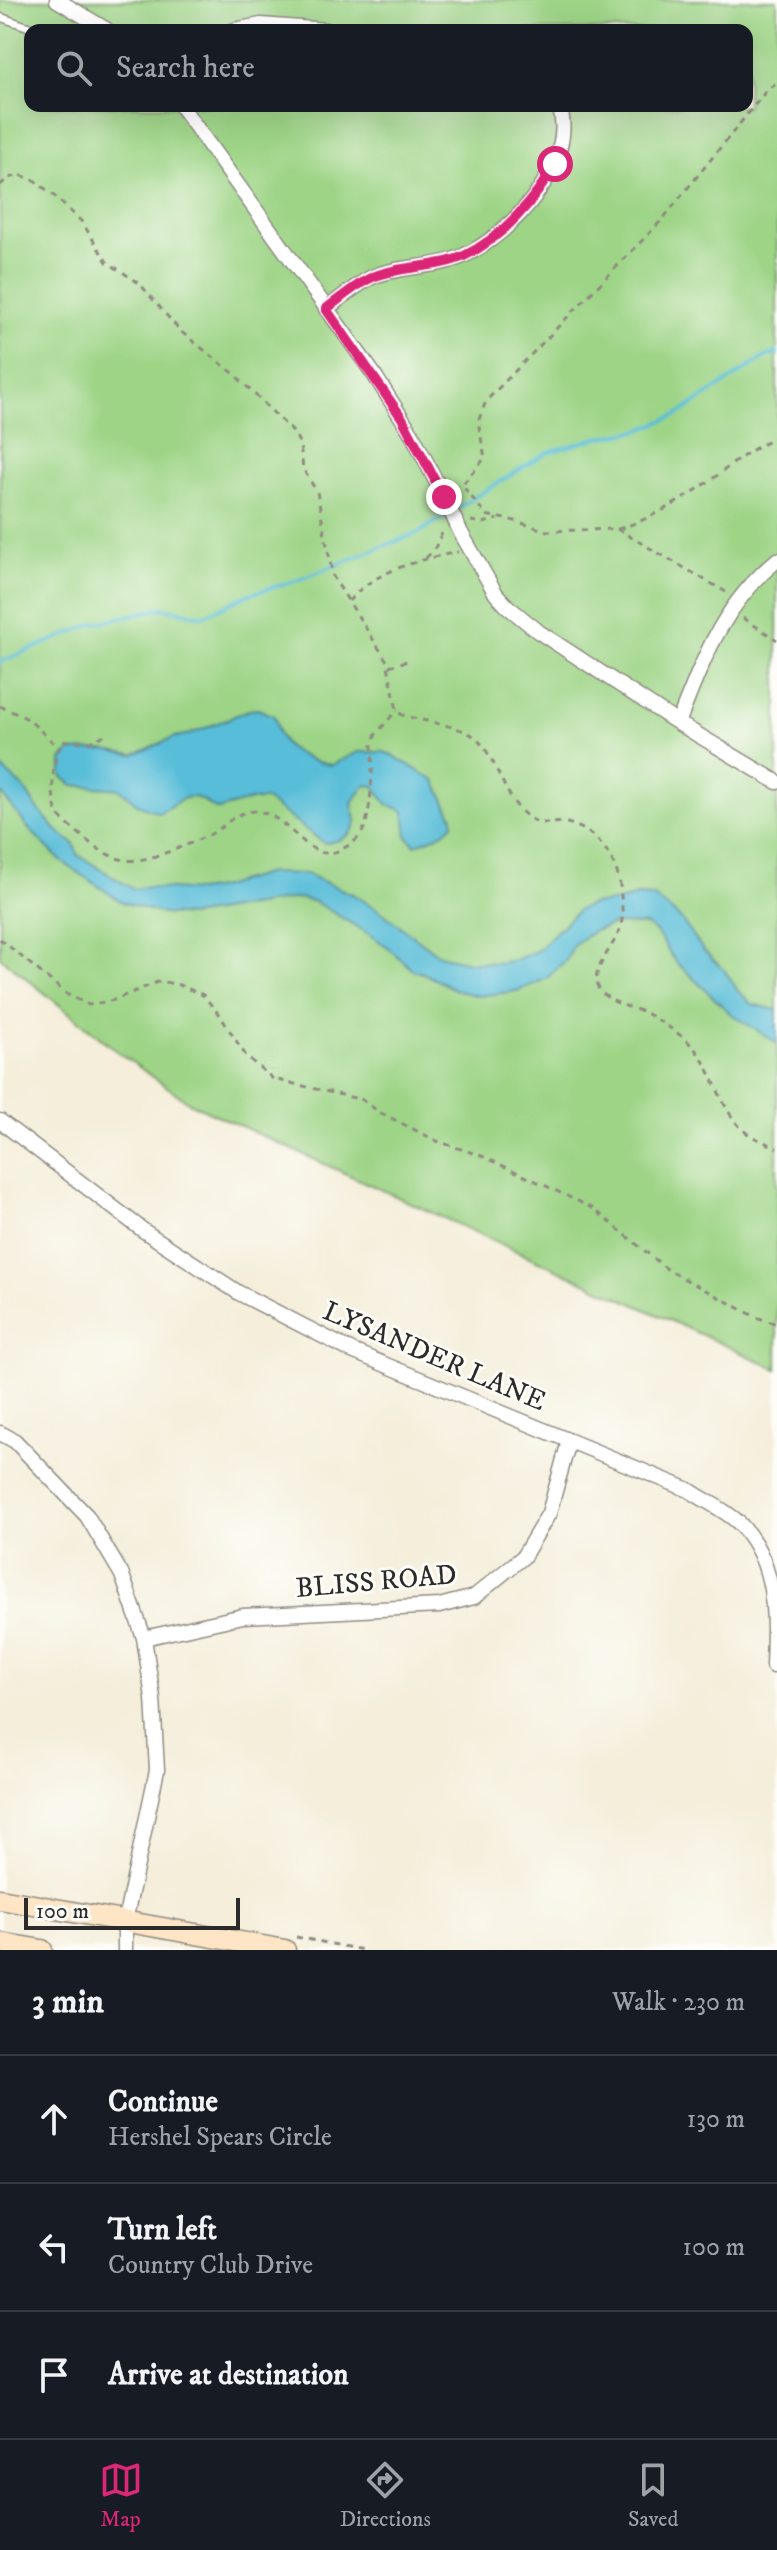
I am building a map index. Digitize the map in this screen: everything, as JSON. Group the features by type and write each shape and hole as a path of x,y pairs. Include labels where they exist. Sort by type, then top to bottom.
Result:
{"main road":[{"path":"0,1899 285,1950"},
{"path":"0,1943 42,1950"}],"street":[{"path":"57,0 97,24"},
{"path":"185,112 402,418 463,526 470,550 507,606 539,632 678,723 777,782"},
{"path":"326,309 374,276 454,259 480,247 496,235 539,190 555,164 563,125 560,112"},
{"path":"678,723 720,624 745,590 777,560"},
{"name":"LYSANDER LANE","path":"0,1121 144,1231 239,1293 352,1351 689,1490 739,1523 765,1557 775,1617 773,1666"},
{"path":"0,1433 15,1441 87,1516 122,1575 144,1638 153,1698 157,1770 125,1921 125,1950"},
{"name":"BLISS ROAD","path":"144,1638 243,1616 439,1606 474,1597 523,1557 549,1513 569,1441"}],"lane":[{"path":"0,17 24,25"}],"path":[{"path":"753,107 777,82"},
{"path":"749,112 662,220 486,401 478,422 485,458 481,467 462,483 483,515 547,531 617,529 648,516 694,490 741,457 777,438"},
{"path":"0,185 20,175 34,180 52,194 82,222 107,262 139,283 180,331 232,372 288,425 298,440 303,469 317,492 331,573 389,666 397,710 402,715 471,734 481,744 505,788 529,819 582,828 604,846 618,873 621,925 598,968 598,988 608,998 647,1014 687,1041 709,1069 723,1100 742,1129 777,1148"},
{"path":"463,526 498,519"},
{"path":"426,558 434,550 445,527"},
{"path":"617,529 730,594"},
{"path":"349,601 372,580 426,558 470,550"},
{"path":"737,614 777,640"},
{"path":"389,666 407,661"},
{"path":"0,706 28,719 58,747"},
{"path":"104,735 91,742 64,741 58,747 54,777 55,807 64,821 93,845 125,861 145,858 214,833 249,811 266,813 316,851 334,854 352,844 363,833 376,734 397,710"},
{"path":"0,939 68,995 89,1005 114,1000 160,981 203,995 246,1056 273,1079 363,1100 379,1112 437,1141 482,1156 594,1209 668,1270 756,1317 777,1324"}],"green space":[{"path":"0,0 777,0 777,1369 190,1103 119,1053 0,957"}],"water":[{"path":"258,709 274,716 280,736 289,747 318,762 332,765 358,752 392,755 435,781 453,817 453,824 442,834 415,845 407,836 404,811 387,804 374,786 366,785 352,802 355,827 339,840 324,843 266,800 251,800 219,810 196,797 190,797 159,813 137,804 120,789 73,785 62,776 62,760 70,751 104,750 134,755 175,737"},
{"path":"0,767 24,788 57,831 74,844 78,855 133,889 197,891 269,873 306,874 376,908 439,955 469,962 498,963 515,960 538,950 578,910 592,904 638,896 654,897 681,919 703,950 752,1004 777,1010 777,1043 730,1013 675,961 656,932 646,925 614,924 594,931 574,944 567,959 546,979 517,991 479,996 458,991 413,970 385,945 315,902 298,898 191,916 163,914 122,902 61,861 28,828 0,792"}],"waterway":[{"path":"456,509 546,453 593,439 640,430 677,415 765,357 777,353"},
{"path":"0,662 93,624 163,608 203,616 250,594 298,580 420,532 448,514"}],"route":[{"path":"444,497 402,418 326,309 374,276 444,263 480,247 496,235 539,190 555,164"}]}
